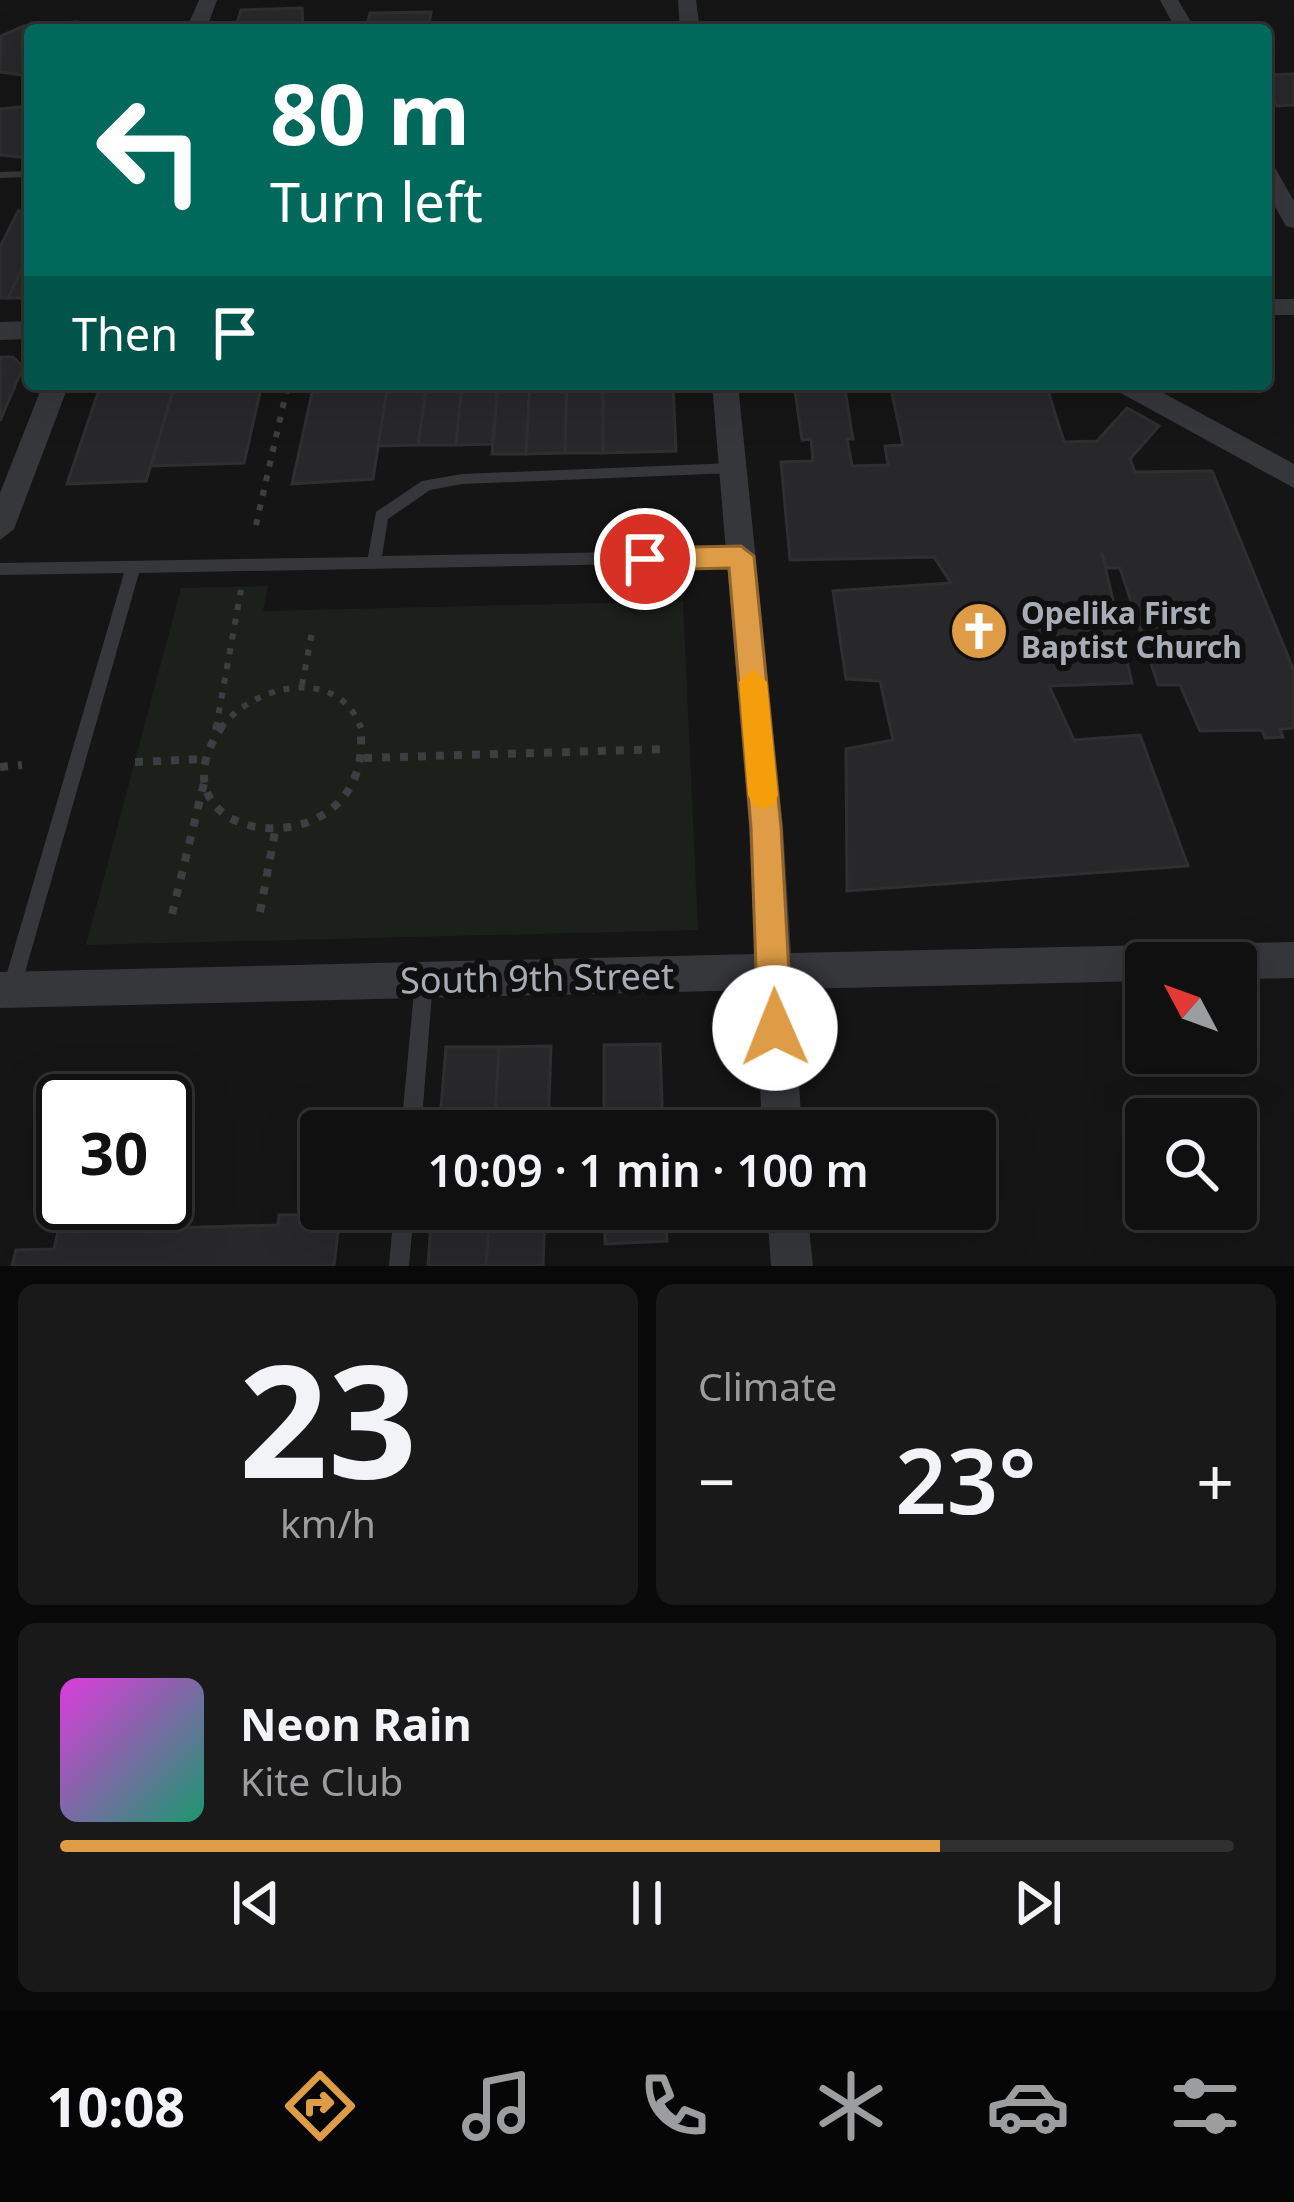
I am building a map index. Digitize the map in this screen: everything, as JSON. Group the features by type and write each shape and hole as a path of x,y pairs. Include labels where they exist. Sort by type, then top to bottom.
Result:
{"street":[{"path":"1272,182 1294,220"},
{"path":"0,529 6,500 53,390"},
{"path":"725,390 774,972 781,1110"},
{"path":"1137,390 1294,477"},
{"path":"1257,961 1294,960"},
{"name":"South 9th Street","path":"6,990 1125,964"},
{"path":"789,1230 792,1266"}],"lane":[{"path":"374,564 382,516 427,484 733,468"},
{"path":"0,569 741,556"},
{"path":"6,990 133,568"},
{"path":"413,1110 424,981"},
{"path":"399,1266 402,1230"}],"path":[{"path":"256,525 287,390"},
{"path":"172,914 215,734 242,586"},
{"path":"302,685 313,627"},
{"path":"205,780 215,808 241,827 275,832 305,825 332,808 353,785 364,758 364,736 344,699 302,685 268,691 238,707 215,734"},
{"path":"364,758 668,749"},
{"path":"135,762 206,758"},
{"path":"0,767 22,766"},
{"path":"260,912 275,832"}],"shaded area":[{"path":"268,586 263,611 683,601 698,930 86,945 181,588"}],"building":[{"path":"302,8 303,24 237,24 241,10"},
{"path":"431,12 429,24 367,24 370,13"},
{"path":"24,26 24,75 0,72 1,36"},
{"path":"1294,74 1294,105 1277,106 1272,75"},
{"path":"24,107 24,157 0,155 0,109"},
{"path":"18,211 24,211 24,265 8,298 0,298 0,247"},
{"path":"24,265 24,298 8,298"},
{"path":"0,357 13,357 23,367 0,421"},
{"path":"99,390 173,390 146,481 67,484"},
{"path":"173,390 261,390 244,463 151,466"},
{"path":"313,390 387,390 373,479 292,484"},
{"path":"387,390 426,390 418,445 378,446"},
{"path":"426,390 461,390 456,445 418,445"},
{"path":"461,390 497,390 492,444 456,445"},
{"path":"497,390 530,390 526,454 492,454"},
{"path":"530,390 567,390 565,453 526,454"},
{"path":"567,390 603,390 603,453 565,453"},
{"path":"603,390 673,390 676,451 603,453"},
{"name":"Opelika First Baptist Church","path":"795,390 845,390 852,466 888,465 885,446 903,445 891,390 1048,390 1064,442 1097,441 1127,408 1159,426 1130,459 1135,472 1212,471 1294,671 1294,728 1280,729 1283,737 1265,738 1262,730 1200,731 1180,685 1158,685 1120,568 1106,568 1102,553 1132,683 1049,686 1074,740 1140,735 1188,866 847,891 846,749 893,740 880,681 846,679 833,591 951,583 934,557 790,560 781,462 813,461 811,439 802,440"},
{"path":"660,1044 662,1110 604,1110 604,1045"},
{"path":"551,1046 549,1110 495,1110 499,1047"},
{"path":"446,1047 499,1047 495,1110 441,1110"},
{"path":"279,1215 300,1215 300,1230 338,1230 334,1266 12,1266 16,1250 54,1249 58,1231 278,1225"},
{"path":"431,1230 489,1230 486,1266 428,1266"},
{"path":"489,1230 544,1230 543,1266 486,1266"},
{"path":"605,1230 667,1230 667,1241 605,1244"}],"slow traffic":[{"path":"753,682 763,795"}],"place":[{"name":"Opelika First Baptist Church","path":"979,631"}],"route":[{"path":"645,559 741,556 766,827 775,1028"}]}
